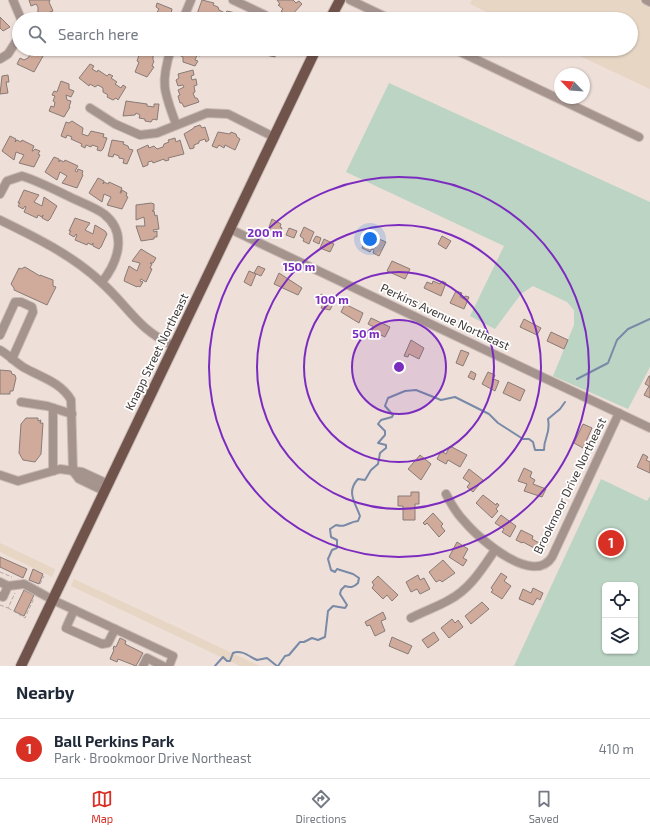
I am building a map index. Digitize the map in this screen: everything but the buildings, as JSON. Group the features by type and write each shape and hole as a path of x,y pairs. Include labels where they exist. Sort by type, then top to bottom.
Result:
{"main road":[{"path":"334,12 340,0"},
{"name":"Knapp Street Northeast","path":"21,666 313,56"}],"street":[{"path":"13,0 17,12"},
{"path":"186,12 191,0"},
{"path":"233,0 260,12"},
{"path":"350,0 375,12"},
{"path":"646,0 650,2"},
{"path":"0,60 8,54 12,48"},
{"path":"169,56 163,85 166,98 176,124"},
{"path":"469,56 639,137"},
{"path":"90,108 121,127 140,135 157,133 176,124 207,113 228,114 274,137"},
{"path":"0,194 7,181 22,176 104,214 117,232 119,243 118,255 112,270 102,282"},
{"path":"0,220 57,250 102,282 146,330 174,346"},
{"name":"Perkins Avenue Northeast","path":"230,229 650,428"},
{"path":"0,335 15,302 21,302 32,307 33,312 12,359"},
{"path":"0,350 21,366 60,386 67,392 71,400 73,471"},
{"path":"21,402 53,408 72,414"},
{"path":"53,408 53,471"},
{"name":"Brookmoor Drive Northeast","path":"495,550 533,567 547,563 552,557 619,413"},
{"path":"0,475 18,481 60,469 82,472 106,488"},
{"path":"412,618 449,600 463,590 478,575 495,550 464,522 446,494"},
{"path":"0,582 8,586 24,584 52,600 174,656 169,666"},
{"path":"0,596 3,597 8,586"},
{"path":"74,610 66,628 95,641 107,644 115,629"},
{"path":"143,666 147,658 163,666"}],"path":[{"path":"40,584 44,576"},
{"path":"8,608 25,618 34,596"}],"shaded area":[{"path":"472,0 650,0 650,89 580,56 638,56 638,12 487,12 470,4"},
{"path":"0,543 55,569 52,577 0,552"},
{"path":"74,579 260,666 240,666 71,586"}],"green space":[{"path":"389,83 650,202 650,367 628,409 553,376 574,325 574,310 567,302 533,286 521,294 495,329 470,316 504,246 346,172"},
{"path":"601,479 647,501 650,496 650,666 514,666"}],"waterway":[{"path":"577,379 608,363 617,340 628,329 650,319"},
{"path":"278,666 285,656 289,655 300,642 304,642 312,638 318,640 325,637 328,611 333,606 345,608 347,605 340,594 341,590 345,586 352,587 358,583 359,578 353,574 337,569 335,572 331,570 328,559 332,550 337,548 337,540 331,537 330,529 336,525 342,526 358,521 360,516 354,502 352,493 353,488 358,479 365,480 371,470 378,464 380,453 386,448 386,445 378,443 385,435 385,431 378,424 381,420 392,417 393,415 385,406 388,398 405,391 416,390 441,400 455,397 489,414 498,423 523,439 529,439 533,442 535,450 544,450 549,428 548,419 560,409 565,402"},
{"path":"215,666 223,657 227,661 230,661 233,653 236,652 245,654 257,660 267,658 277,666"}],"place":[{"name":"Ball Perkins Park","path":"611,543"}]}
